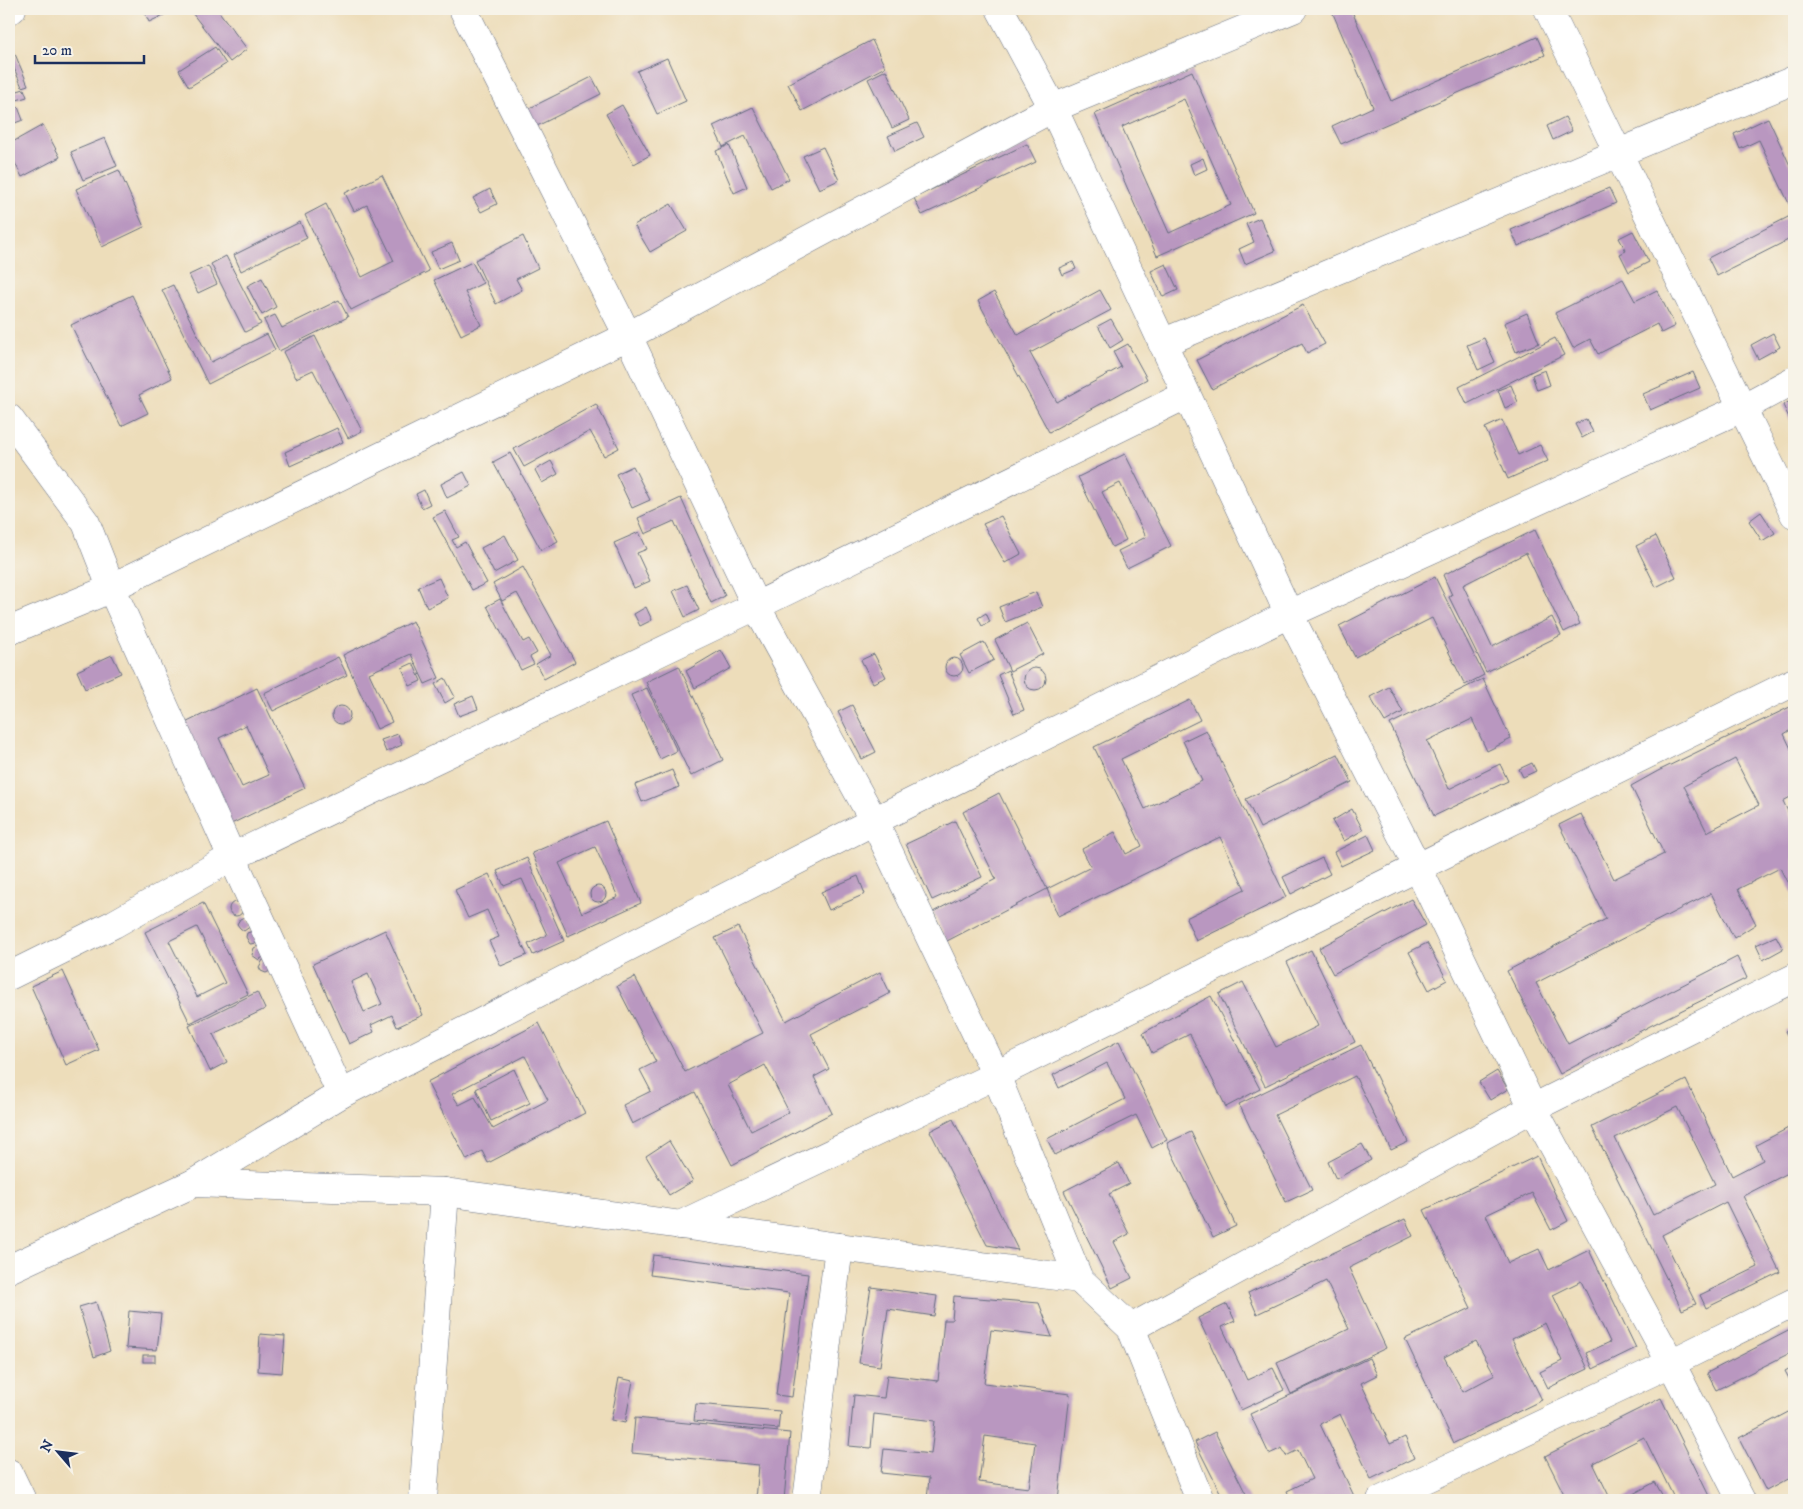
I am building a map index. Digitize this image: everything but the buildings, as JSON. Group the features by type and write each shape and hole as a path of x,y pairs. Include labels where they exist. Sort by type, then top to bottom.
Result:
{"street":[{"path":"463,9 628,336 756,606 874,821 996,1075 1079,1279 1131,1328 1200,1500"},
{"path":"1000,9 1052,108 1289,614 1418,868 1533,1108 1671,1363 1741,1500"},
{"path":"9,631 111,587 628,336 1052,108 1293,9"},
{"path":"1548,9 1794,514"},
{"path":"1162,343 1617,152 1794,80"},
{"path":"9,1269 194,1183 341,1094 874,821 1289,614 1742,408 1794,380"},
{"path":"9,976 114,924 232,858 756,606 1186,394"},
{"path":"9,418 86,523 111,587 232,858 341,1094"},
{"path":"680,1225 996,1075 1794,682"},
{"path":"1131,1328 1533,1108 1794,978"},
{"path":"194,1183 445,1192 839,1248 1079,1279"},
{"path":"423,1500 445,1192"},
{"path":"808,1500 839,1248"},
{"path":"1381,1500 1671,1363 1794,1302"},
{"path":"9,1473 22,1500"}]}
